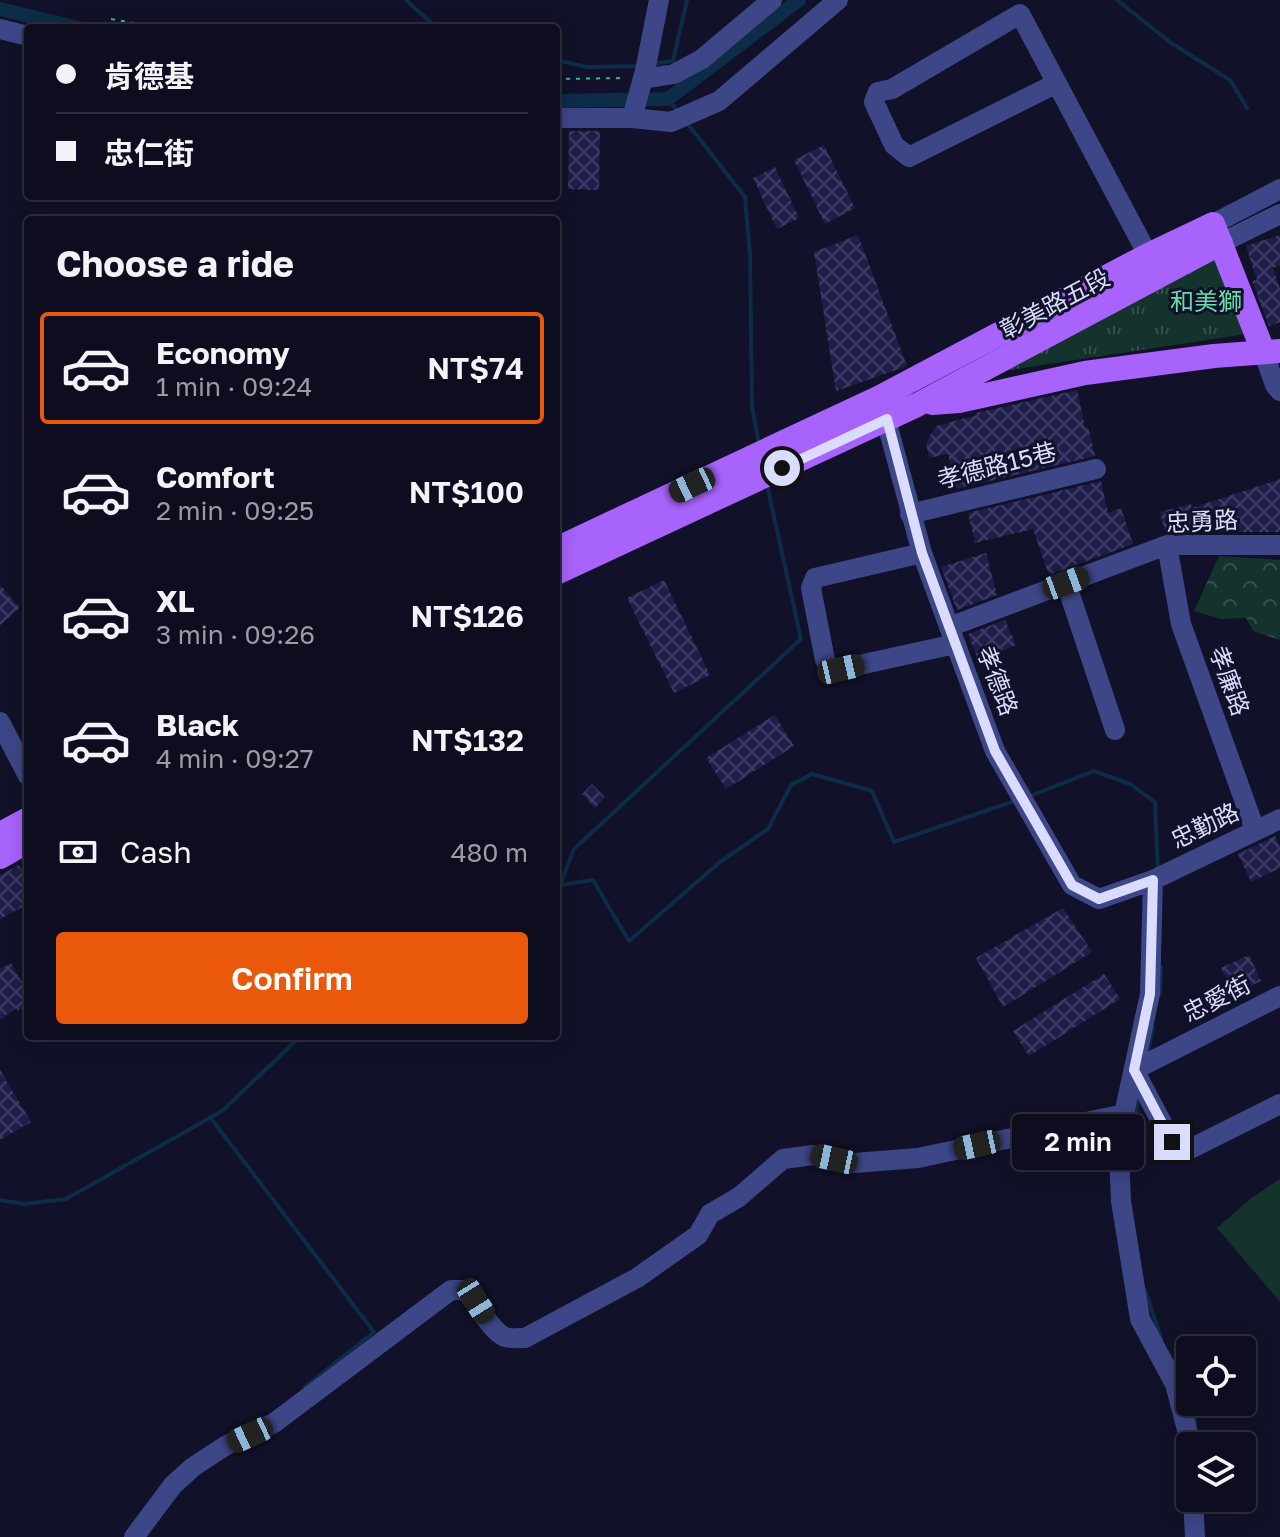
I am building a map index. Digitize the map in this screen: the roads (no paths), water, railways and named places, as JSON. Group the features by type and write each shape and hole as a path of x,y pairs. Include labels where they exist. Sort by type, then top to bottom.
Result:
{"main road":[{"name":"彰美路五段","path":"884,408 1148,255 1217,234"},
{"name":"彰美路五段","path":"884,408 917,405 1217,234"},
{"path":"917,405 959,401 1085,373 1272,351 1217,234"},
{"path":"560,562 884,408"},
{"path":"0,834 24,821"},
{"path":"0,857 24,843"}],"street":[{"path":"633,114 645,74 659,0"},
{"path":"645,74 674,74 702,59 772,0"},
{"path":"560,118 633,114 671,122 683,118 719,101 838,0"},
{"path":"1057,83 909,157 894,145 874,102 878,92 892,89 1020,14 1057,83 1148,255"},
{"path":"0,29 24,35"},
{"path":"1217,234 1280,189"},
{"path":"1217,234 1280,214"},
{"path":"1272,351 1275,385 1280,391"},
{"name":"孝德路","path":"884,408 922,553 995,751 1072,885 1099,899 1153,880"},
{"name":"孝德路15巷","path":"910,514 1096,469"},
{"name":"忠勇路","path":"922,553 815,578 811,588 825,660 832,668 841,669 952,636 1066,583 1167,545 1280,545"},
{"name":"孝廉路","path":"1167,545 1181,624 1255,830"},
{"path":"1066,583 1115,730"},
{"path":"0,722 24,768"},
{"name":"忠勤路","path":"1153,880 1280,819"},
{"path":"1153,880 1150,994 1124,1114 1119,1155 1121,1201 1140,1319 1175,1384 1188,1432"},
{"name":"忠愛街","path":"1134,1070 1280,996"},
{"path":"1134,1070 1172,1142 1190,1149 1280,1104"},
{"path":"134,1537 173,1485 193,1467 225,1446 274,1423 451,1290 464,1290 476,1301 493,1328 506,1338 525,1338 637,1278 698,1235 710,1214 739,1197 783,1159 813,1155 854,1163 918,1158 1124,1114"},
{"path":"1194,1512 1195,1537"}],"waterway":[{"path":"406,0 433,24"},
{"path":"653,64 673,61 687,0"},
{"path":"560,101 668,99 799,0"},
{"path":"1117,0 1171,43 1230,80 1247,108"},
{"path":"0,9 62,24"},
{"path":"560,61 587,67 641,66"},
{"path":"668,99 679,113"},
{"path":"687,123 745,197 750,254 752,406 759,445"},
{"path":"560,885 574,849 801,639 767,485"},
{"path":"1030,796 1094,771 1130,784 1155,802 1158,871"},
{"path":"560,885 593,880 629,941 720,862 768,829 791,785 812,774 872,791 894,842 1018,800"},
{"path":"1160,994 1161,967"},
{"path":"1148,1053 1153,1027"},
{"path":"0,1200 24,1204 66,1199 222,1111 297,1040"},
{"path":"1131,1140 1139,1097"},
{"path":"210,1117 374,1332 305,1387"},
{"path":"1145,1290 1161,1338"},
{"path":"1195,1416 1195,1424"}],"park label":[{"name":"和美獅","path":"1206,302"}]}
